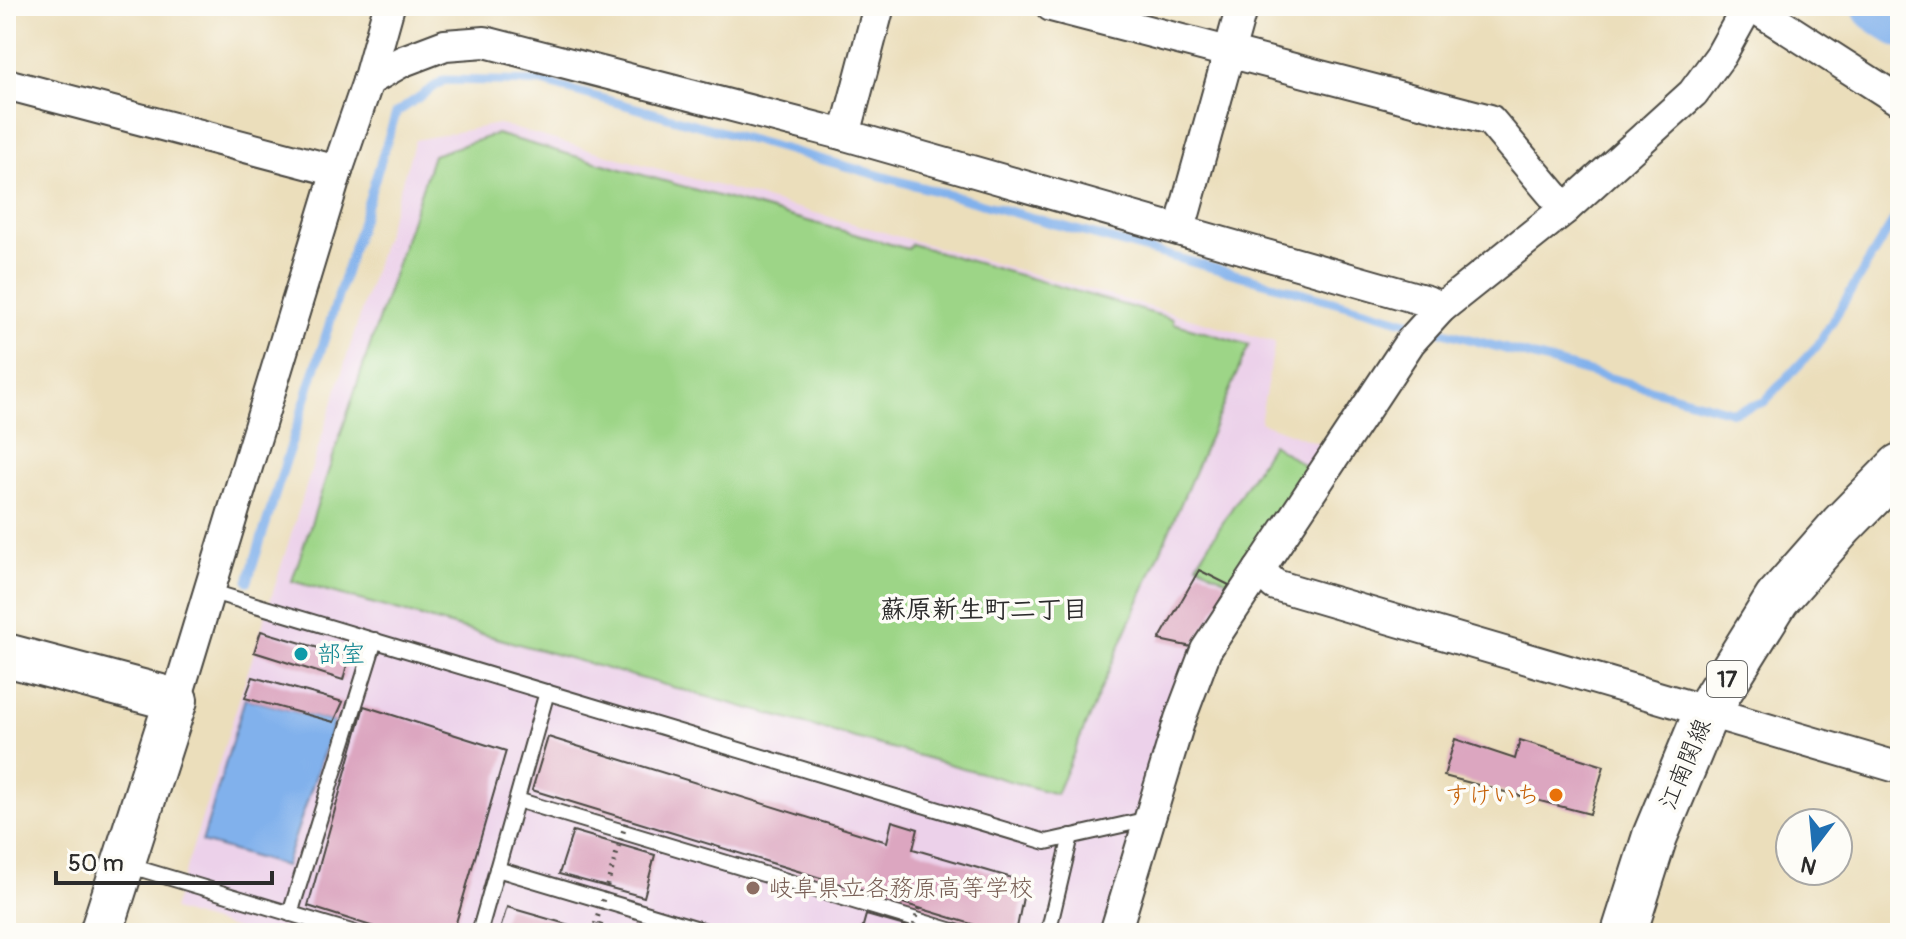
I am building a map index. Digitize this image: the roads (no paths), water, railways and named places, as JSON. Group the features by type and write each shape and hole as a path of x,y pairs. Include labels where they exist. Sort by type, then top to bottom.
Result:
{"main road":[{"name":"江南関線","path":"1624,933 1655,836 1706,713 1777,599 1842,525 1900,466"}],"street":[{"path":"101,933 176,700 389,6"},
{"path":"845,135 879,6"},
{"path":"1051,6 1490,120 1565,209"},
{"path":"1180,229 1242,6"},
{"path":"1115,933 1180,719 1206,650 1410,342 1441,308 1565,209 1693,93 1721,55 1750,6 1900,101"},
{"path":"368,81 403,61 445,45 485,42 845,135 1180,229 1427,301 1441,308"},
{"path":"6,84 337,171"},
{"path":"1259,570 1275,585 1900,768"},
{"path":"6,655 176,700"}],"lane":[{"path":"209,591 1046,842 1149,819"},
{"path":"290,914 375,640"},
{"path":"479,933 547,692"},
{"path":"517,800 960,933"},
{"path":"1048,933 1071,836"},
{"path":"123,864 355,933"},
{"path":"497,869 712,933"}],"water":[{"path":"245,698 334,722 285,866 202,842"}],"waterway":[{"path":"1878,6 1900,21"},
{"path":"248,581 396,113 444,80 542,82 1733,412 1764,402 1818,345 1900,210"}],"place":[{"name":"部室","path":"301,654"},
{"name":"すけいち","path":"1556,795"},
{"name":"岐阜県立各務原高等学校","path":"753,888"}],"district":[{"name":"蘇原新生町二丁目","path":"984,609"}]}
